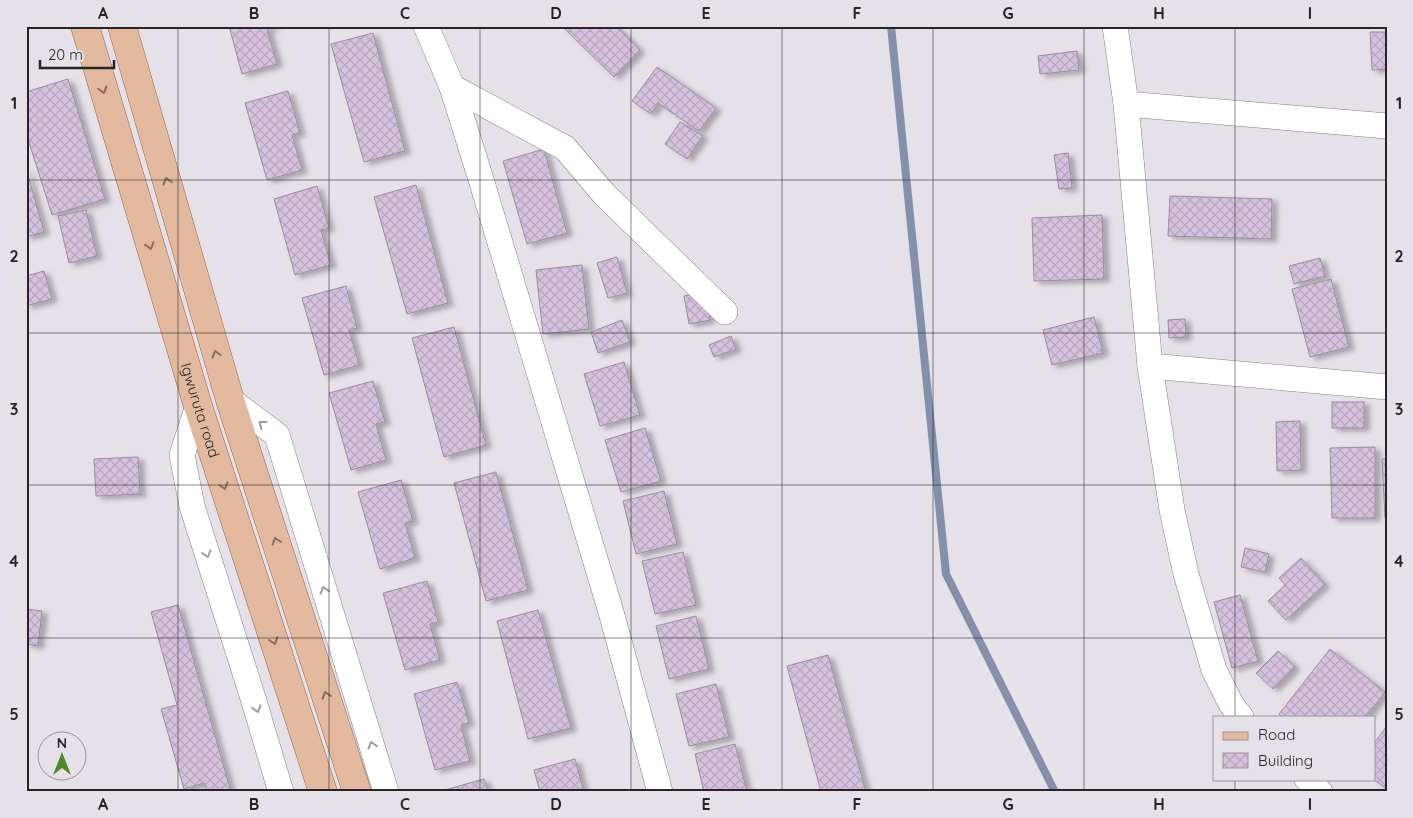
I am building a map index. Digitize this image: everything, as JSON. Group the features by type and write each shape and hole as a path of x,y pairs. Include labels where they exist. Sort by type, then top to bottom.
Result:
{"main road":[{"name":"Igwuruta road","path":"85,26 198,406 323,792"},
{"path":"122,26 230,400 357,792"}],"street":[{"path":"426,26 452,86 611,612 660,792"},
{"path":"1115,26 1126,104 1150,366 1172,510 1186,574 1214,670 1231,704 1240,716"},
{"path":"452,86 565,148 604,194 725,312"},
{"path":"1126,104 1387,126"},
{"path":"1150,366 1387,387"},
{"path":"230,400 277,435 386,792"},
{"path":"198,406 182,454 192,506 281,792"},
{"path":"1308,780 1320,792"}],"building":[{"path":"229,26 276,26 267,29 277,64 242,74"},
{"path":"562,26 616,26 640,50 614,77"},
{"path":"1370,32 1387,32 1387,69 1372,70"},
{"path":"373,33 405,151 364,162 331,44"},
{"path":"1077,51 1079,70 1040,74 1038,56"},
{"path":"657,67 716,108 699,131 658,103 651,114 632,101"},
{"path":"68,79 105,199 52,215 26,133 26,92"},
{"path":"288,91 300,133 292,135 302,170 267,180 245,103"},
{"path":"680,122 703,136 687,159 665,144"},
{"path":"544,149 567,233 527,244 503,161"},
{"path":"1068,153 1072,188 1059,189 1054,155"},
{"path":"26,168 44,232 26,237"},
{"path":"416,185 448,303 407,314 374,197"},
{"path":"317,186 329,228 321,230 331,265 295,275 274,199"},
{"path":"1170,196 1272,199 1271,239 1168,236"},
{"path":"86,210 97,256 69,263 58,216"},
{"path":"1102,215 1104,279 1034,281 1032,218"},
{"path":"617,257 627,293 608,298 597,263"},
{"path":"1320,258 1325,276 1294,284 1289,266"},
{"path":"582,265 589,329 543,334 536,270"},
{"path":"44,271 52,299 26,306 26,276"},
{"path":"1331,279 1349,347 1310,357 1292,289"},
{"path":"346,286 357,328 349,330 359,365 324,375 302,298"},
{"path":"705,292 710,320 689,324 684,296"},
{"path":"1094,317 1103,353 1052,365 1043,330"},
{"path":"1185,319 1186,337 1169,338 1168,320"},
{"path":"622,320 630,342 598,353 591,332"},
{"path":"454,327 486,445 444,457 412,338"},
{"path":"731,336 736,349 714,357 709,345"},
{"path":"624,362 640,415 600,426 584,374"},
{"path":"373,381 385,422 376,424 386,460 351,470 329,393"},
{"path":"1332,402 1364,402 1364,428 1332,428"},
{"path":"1300,421 1301,470 1277,471 1276,422"},
{"path":"645,428 661,481 621,492 605,440"},
{"path":"1375,447 1375,518 1332,518 1330,448"},
{"path":"138,457 140,494 96,496 94,459"},
{"path":"1382,459 1387,459 1387,518 1385,518"},
{"path":"496,472 528,590 486,601 454,483"},
{"path":"401,480 413,521 405,523 415,558 380,569 358,492"},
{"path":"664,491 677,544 636,554 623,501"},
{"path":"1245,548 1269,554 1265,572 1241,567"},
{"path":"683,552 696,605 655,614 642,561"},
{"path":"1301,558 1325,584 1286,620 1268,601 1285,585 1279,578"},
{"path":"427,581 438,622 430,624 440,660 405,670 383,593"},
{"path":"1240,595 1258,661 1232,668 1214,602"},
{"path":"178,605 231,792 207,792 204,783 184,789 161,709 177,705 151,612"},
{"path":"26,609 42,611 38,646 26,644"},
{"path":"538,610 571,728 528,739 497,621"},
{"path":"696,616 709,669 669,679 656,626"},
{"path":"1330,649 1385,692 1367,716 1281,716 1279,714"},
{"path":"1278,651 1295,667 1273,689 1256,673"},
{"path":"828,655 866,792 821,792 787,666"},
{"path":"457,682 469,723 461,725 470,761 435,770 414,694"},
{"path":"716,684 729,737 689,746 676,694"},
{"path":"1387,726 1387,789 1374,780 1376,780 1376,740"},
{"path":"735,744 747,792 704,792 695,754"},
{"path":"575,759 584,792 540,792 534,770"},
{"path":"484,779 488,792 441,792 441,791"}],"waterway":[{"path":"891,26 946,574 1055,792"}]}
